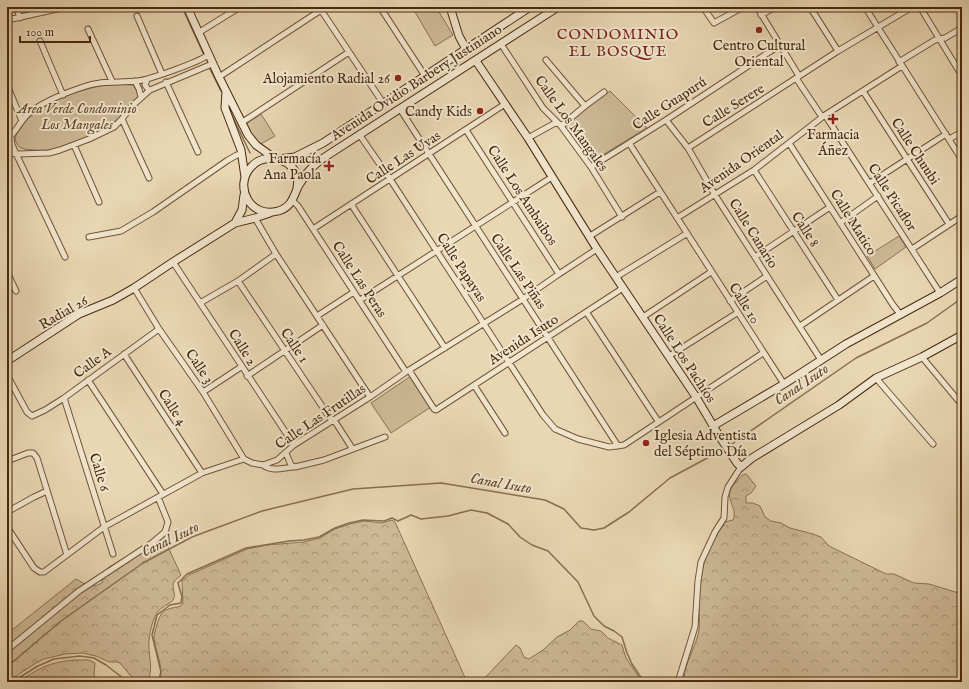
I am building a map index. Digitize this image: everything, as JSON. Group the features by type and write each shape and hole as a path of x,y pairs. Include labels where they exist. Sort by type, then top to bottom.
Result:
{"street":[{"path":"16,7 20,18"},
{"path":"7,20 66,7"},
{"path":"134,288 235,223 284,209 293,201 297,188 298,181 296,173 290,166 276,159 256,145 248,135 219,77 205,56 198,33 187,7"},
{"path":"198,33 240,7"},
{"path":"380,7 425,76"},
{"path":"450,7 466,49"},
{"name":"Avenida Ovidio Barbery Justiniano","path":"276,159 295,157 323,143 530,7"},
{"name":"Avenida Ovidio Barbery Justiniano","path":"297,188 307,173 328,155 558,7"},
{"path":"703,7 714,23 743,7"},
{"name":"Calle Picaflor","path":"757,7 823,116 878,196 940,292"},
{"path":"762,15 775,7"},
{"path":"810,7 838,50"},
{"path":"865,7 962,160"},
{"name":"Calle Serere","path":"688,148 838,50 912,7"},
{"path":"920,7 962,76"},
{"path":"219,77 320,9 384,103"},
{"path":"137,16 162,74"},
{"name":"Avenida Oriental","path":"677,218 754,170 823,116 863,91 900,64 940,39 945,38 962,28"},
{"path":"88,29 112,81"},
{"path":"40,41 63,95"},
{"name":"Calle Los Mangales","path":"501,44 543,108 561,126 591,167 622,217"},
{"name":"Calle Guapurú","path":"591,167 780,45"},
{"path":"241,123 349,52"},
{"path":"65,257 18,154 9,138 22,121 35,108 84,86 112,81 147,80 205,56"},
{"path":"546,60 585,106"},
{"name":"Calle Los Pachíos","path":"476,61 528,138 597,249 696,397 739,465"},
{"path":"7,153 18,154 49,152 74,145 110,129 122,119 141,97 150,90 209,64"},
{"path":"147,80 145,85 150,90"},
{"path":"135,81 141,97"},
{"path":"166,82 198,152"},
{"path":"7,85 22,121"},
{"path":"226,91 225,108 241,154 245,178 242,210 235,223"},
{"name":"Calle Chuubi","path":"863,91 950,224"},
{"path":"561,126 604,92"},
{"name":"Calle Las Uvas","path":"313,229 505,104"},
{"name":"Calle Las Piñas","path":"400,108 475,227 548,336 618,446"},
{"path":"122,119 149,178"},
{"name":"Calle Canario","path":"666,120 688,148 821,360"},
{"path":"528,138 557,122"},
{"name":"Calle Los Ambaibos","path":"466,130 514,202 559,274"},
{"path":"949,139 962,132"},
{"name":"Calle Papayas","path":"359,134 390,178 543,415 555,429 578,439 609,447 618,446"},
{"path":"870,184 946,134"},
{"path":"323,143 322,150 328,155"},
{"path":"616,277 686,234 628,143"},
{"name":"Calle Matico","path":"789,143 893,306 900,314"},
{"path":"74,145 99,202"},
{"path":"89,238 121,231 154,212 228,160 241,154"},
{"path":"245,178 248,171 259,161 267,158 276,159"},
{"name":"Calle 8","path":"754,170 838,300"},
{"path":"360,300 552,177"},
{"path":"244,189 248,202 254,207 265,212 272,212"},
{"path":"590,236 660,192"},
{"path":"840,222 878,196"},
{"name":"Calle Las Peras","path":"293,201 298,206 354,292 436,410"},
{"path":"351,204 445,348"},
{"path":"755,257 830,207"},
{"path":"912,249 962,216"},
{"path":"255,218 276,254 370,397"},
{"name":"Calle 10","path":"686,234 784,384"},
{"name":"Calle Las Frutillas","path":"263,465 277,460 294,445 523,299 597,249"},
{"path":"200,303 238,281 276,254"},
{"name":"Calle 2","path":"173,262 294,445"},
{"path":"7,272 16,291"},
{"path":"643,318 711,272"},
{"path":"730,301 767,276"},
{"path":"800,326 874,276"},
{"path":"713,426 784,384 846,344 962,279"},
{"name":"Calle 1","path":"238,281 284,351 330,418 334,420 352,448"},
{"name":"Calle 3","path":"134,288 159,329 203,392 244,459"},
{"name":"Radial 26","path":"7,361 79,314 113,300 134,288"},
{"name":"Avenida Isuto","path":"436,410 548,336 587,313 623,288"},
{"path":"317,316 354,292"},
{"path":"587,313 658,421"},
{"path":"669,356 737,313"},
{"path":"247,376 323,325"},
{"name":"Calle A","path":"7,375 29,415 32,416 64,398 159,329"},
{"path":"678,682 695,627 698,581 701,562 715,532 724,518 725,497 728,487 739,465 839,406 876,378 962,335"},
{"path":"618,446 624,445 658,421 763,353"},
{"name":"Calle 4","path":"124,354 202,473"},
{"path":"922,356 962,405"},
{"path":"203,392 241,367"},
{"path":"876,378 933,444"},
{"path":"7,650 79,591 152,543 165,532 168,522 160,496 88,380"},
{"path":"474,385 505,433"},
{"name":"Calle 6","path":"64,398 113,554"},
{"path":"7,527 34,568 40,572 44,572 104,527 202,473 244,459 273,469 293,467 324,460 352,448 385,437"},
{"path":"7,461 28,453 33,454 37,458 67,555"},
{"path":"286,453 293,467"},
{"path":"7,512 34,496 47,491"}],"green space":[{"path":"412,7 436,7 453,35 435,46"},
{"name":"Area Verde Condominio Los Mangales","path":"112,84 133,85 138,95 112,124 95,134 57,149 23,149 17,145 15,138 19,130 28,119 38,111 49,104 74,93"},
{"path":"610,91 647,128 591,162 588,161 565,126"},
{"path":"261,114 275,136 259,145 245,125"},
{"path":"899,236 906,247 875,269 867,256"},
{"path":"411,376 431,407 391,433 371,403"},
{"path":"745,474 756,486 751,493 746,496 746,503 753,503 760,506 765,517 771,521 821,537 829,546 886,574 894,574 914,583 929,584 962,594 962,682 685,682 685,671 699,630 700,592 705,560 715,537 725,522 733,520 734,511 730,498 731,489 740,477"},
{"path":"392,520 395,522 467,682 160,682 161,669 154,638 156,628 163,612 168,609 179,607 183,604 182,581 189,575 247,549 267,545 304,542 320,538 335,529 364,521 382,523"},
{"path":"163,536 181,575 173,584 173,600 159,611 150,631 149,650 151,667 149,678 144,682 137,680 130,675 120,663 109,662 96,656 82,653 65,654 44,659 7,682 7,634 76,579 92,586 98,585 102,583 104,572 109,567"},
{"path":"579,621 583,621 591,629 601,631 608,638 622,645 626,658 642,682 481,682 516,645 520,648 524,657 529,659 543,650 557,637 570,630"},
{"path":"74,660 89,660 95,663 94,674 96,682 18,682 51,664"}],"waterway":[{"path":"182,7 204,55"},
{"path":"209,67 221,91"},
{"path":"228,107 250,153"},
{"name":"Canal Isuto","path":"729,446 856,358 927,323 962,298"},
{"name":"Canal Isuto","path":"7,667 61,621 143,563 192,537 262,511 353,489 441,483 545,500 564,509 581,528 594,530 604,528 629,512 670,478 724,449"},
{"path":"158,682 161,672 152,635 157,615 170,605 181,603 182,597 178,583 187,574 246,548 319,537 335,528 349,523 363,520 384,521 392,518 398,521 411,515 421,519 448,516 471,510 487,513 508,524 520,537 532,545 548,551 578,582 594,616 604,626 622,637 632,664 646,682"},
{"path":"12,682 38,666 54,659 80,656 94,658 106,665 128,682"}],"place":[{"name":"Centro Cultural Oriental","path":"759,30"},
{"name":"Alojamiento Radial 26","path":"398,78"},
{"name":"Candy Kids","path":"480,111"},
{"name":"Farmacia Áñez","path":"833,119"},
{"name":"Farmacía Ana Paola","path":"329,166"},
{"name":"Iglesia Adventista del Séptimo Día","path":"646,443"}],"district":[{"name":"CONDOMINIO EL BOSQUE","path":"618,42"}]}
